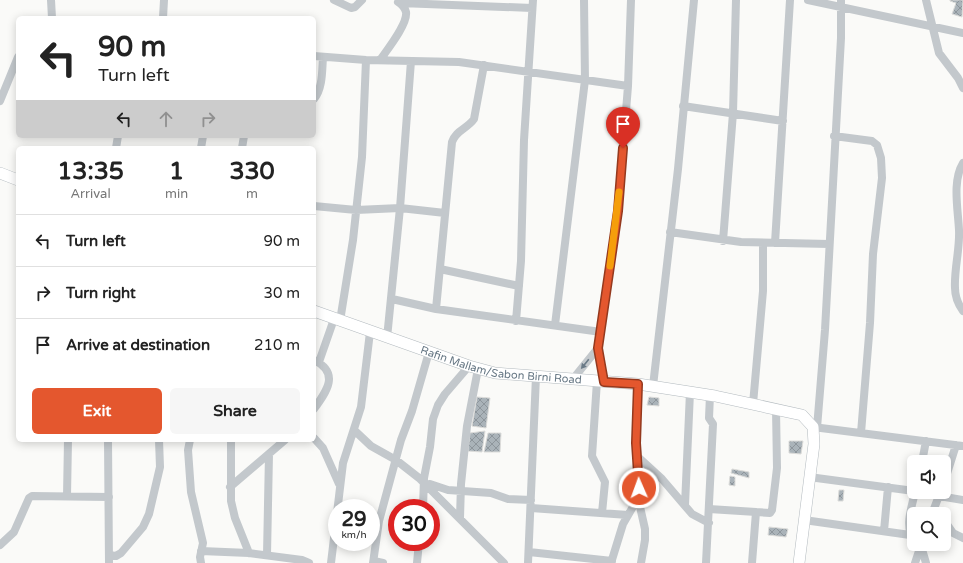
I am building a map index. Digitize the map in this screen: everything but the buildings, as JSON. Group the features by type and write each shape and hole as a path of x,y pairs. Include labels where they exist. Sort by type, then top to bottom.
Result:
{"street":[{"path":"51,0 52,16"},
{"path":"164,0 164,16"},
{"path":"334,0 351,8 355,7 362,0"},
{"path":"555,326 585,80 584,0"},
{"path":"602,514 605,482 604,477 594,462 592,456 601,381 598,348 618,211 628,86 631,0"},
{"path":"653,386 694,0"},
{"path":"723,241 733,113 736,0"},
{"path":"775,243 790,0"},
{"path":"808,0 840,4 963,33"},
{"path":"926,0 939,53 958,78 963,88"},
{"path":"398,1 532,4 524,140 519,286 516,321"},
{"path":"380,60 402,27 406,16 406,10 398,1"},
{"path":"799,563 814,444 825,330 840,38 840,4"},
{"path":"316,56 366,60 459,62 628,86"},
{"path":"316,96 321,81 323,57"},
{"path":"316,406 328,386 330,375 328,370 316,361 337,320 356,210 362,157 366,60"},
{"path":"387,338 400,208 411,61"},
{"path":"0,102 16,62"},
{"path":"436,309 452,142 459,130 468,126 474,120 484,65"},
{"path":"683,106 783,121"},
{"path":"834,136 872,141 877,146 881,158 882,178 873,254 870,323 861,433"},
{"path":"963,163 958,177 957,202 961,230 955,289 957,302 963,311"},
{"path":"0,173 16,179"},
{"path":"316,206 356,210 400,208 446,213"},
{"path":"670,232 723,241 829,244"},
{"path":"753,404 763,290 763,243"},
{"path":"440,269 519,286"},
{"path":"392,299 436,309 601,332"},
{"name":"Rafin Mallam/Sabon Birni Road","path":"316,312 474,368 495,373 638,384 710,395 802,415 815,428"},
{"path":"331,563 339,485 344,456 361,407 370,332"},
{"path":"573,379 598,348"},
{"path":"383,563 373,562 379,521 401,440 422,381 429,352"},
{"path":"423,499 433,419 438,405 445,394 474,368"},
{"path":"460,518 461,491 474,368"},
{"path":"528,563 536,376"},
{"path":"638,384 638,498 645,528 645,540 641,563"},
{"path":"686,506 690,392"},
{"path":"706,563 713,424 709,418 710,395"},
{"path":"709,509 770,513 772,510 777,458 776,409"},
{"path":"815,428 959,445 951,465"},
{"path":"354,430 371,446 396,460 419,478 504,563"},
{"path":"316,440 323,448 339,485"},
{"path":"923,455 926,441"},
{"path":"67,496 68,442"},
{"path":"108,442 109,559 121,553 147,521 160,467 159,442"},
{"path":"190,442 188,450 191,492 204,544 201,551 201,563"},
{"path":"231,442 231,501 235,518 249,553"},
{"path":"230,487 269,454 276,444"},
{"path":"267,555 269,454"},
{"path":"638,457 662,479 692,514 709,523"},
{"path":"809,477 907,490"},
{"path":"424,484 430,484 443,489 491,494 531,504 602,514 628,515"},
{"path":"884,531 888,487"},
{"path":"0,545 14,532 29,498 32,496 109,497"},
{"path":"951,497 963,500"},
{"path":"529,552 611,562 618,538 628,515 638,498"},
{"path":"752,563 756,512"},
{"path":"804,520 884,531 907,537"},
{"path":"951,530 953,533 963,538"},
{"path":"201,551 249,553 302,560 309,563"},
{"path":"417,563 418,551"},
{"path":"915,563 918,551"},
{"path":"922,551 926,563"}],"slow traffic":[{"path":"610,266 618,211 619,192"}],"route":[{"path":"623,148 618,211 598,348 604,382 638,384 636,443 639,488"}]}
